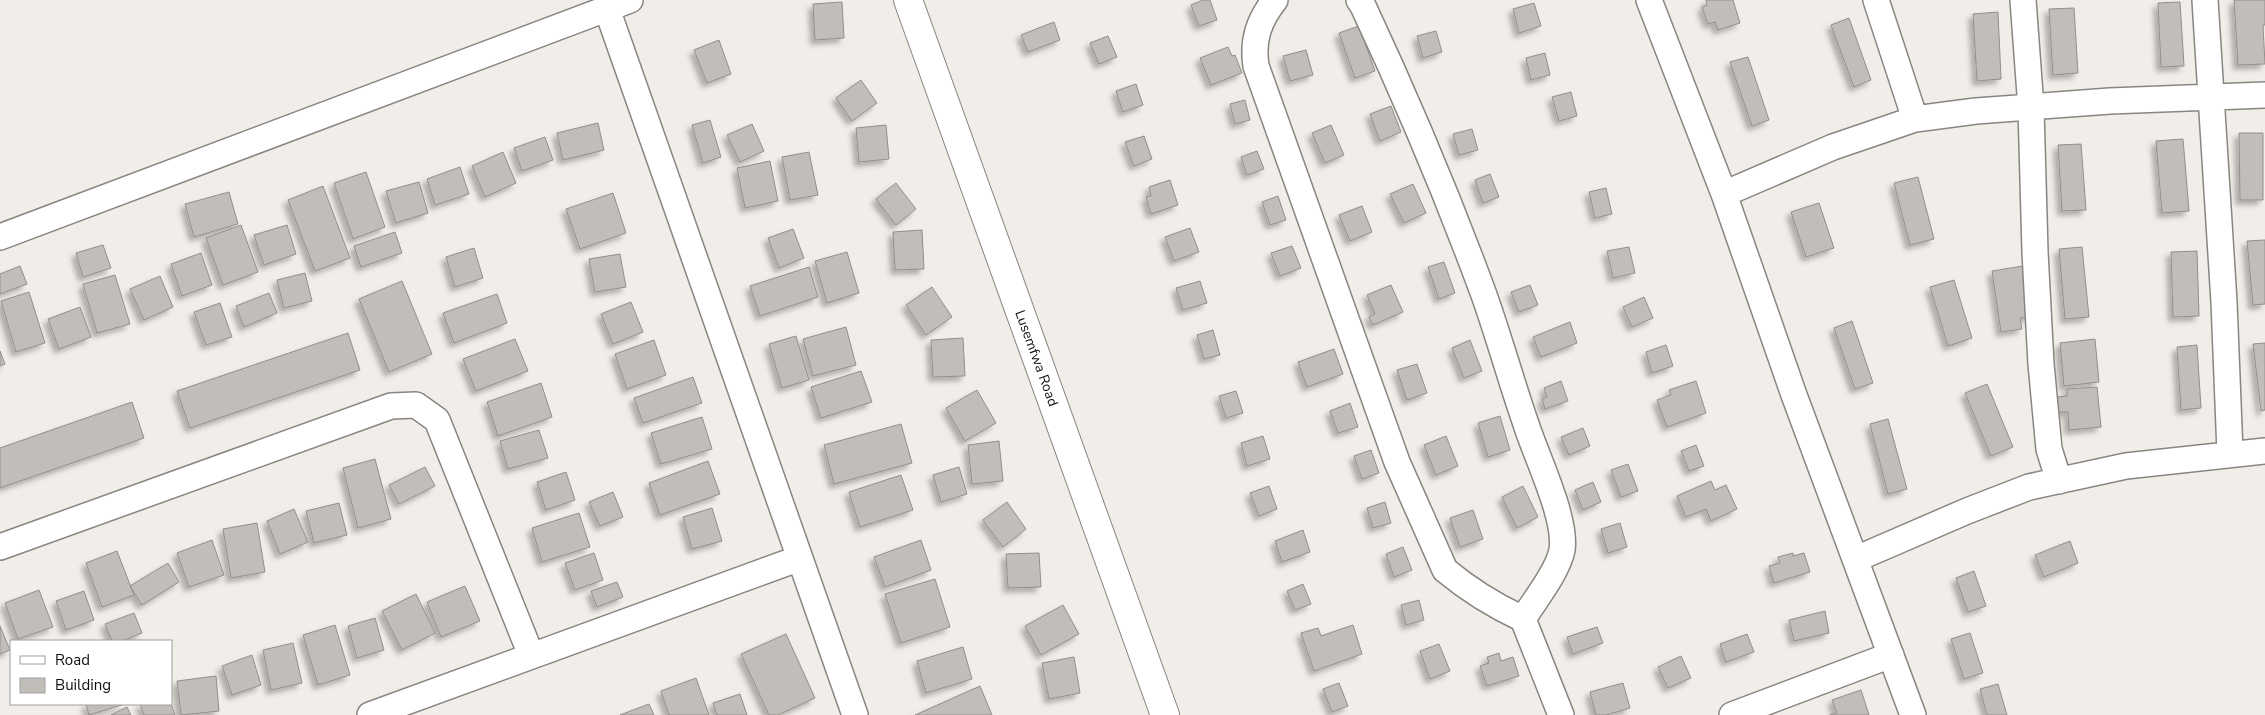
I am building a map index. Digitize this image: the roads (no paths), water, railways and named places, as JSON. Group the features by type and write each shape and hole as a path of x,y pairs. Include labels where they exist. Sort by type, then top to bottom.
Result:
{"street":[{"path":"0,237 630,0"},
{"name":"Lusemfwa Road","path":"908,0 1165,715"},
{"path":"1275,0 1260,25 1253,49 1256,66 1397,462 1445,570 1460,583 1499,608 1524,619 1561,715"},
{"path":"1359,0 1396,76 1444,190 1484,296 1525,423 1559,518 1562,551 1524,619"},
{"path":"1649,0 1724,194 1794,395 1913,715"},
{"path":"1876,0 1915,119"},
{"path":"2023,0 2031,108 2035,252 2041,364 2049,449 2059,481"},
{"path":"2205,0 2224,302 2230,453"},
{"path":"607,9 855,715"},
{"path":"1724,194 1833,147 1915,119 1976,111 2031,108 2110,100 2265,95"},
{"path":"0,547 391,406 416,405 437,420 532,655"},
{"path":"1856,559 1967,511 2029,487 2126,466 2230,453 2265,451"},
{"path":"370,715 800,558"},
{"path":"1732,715 1891,655"}]}
